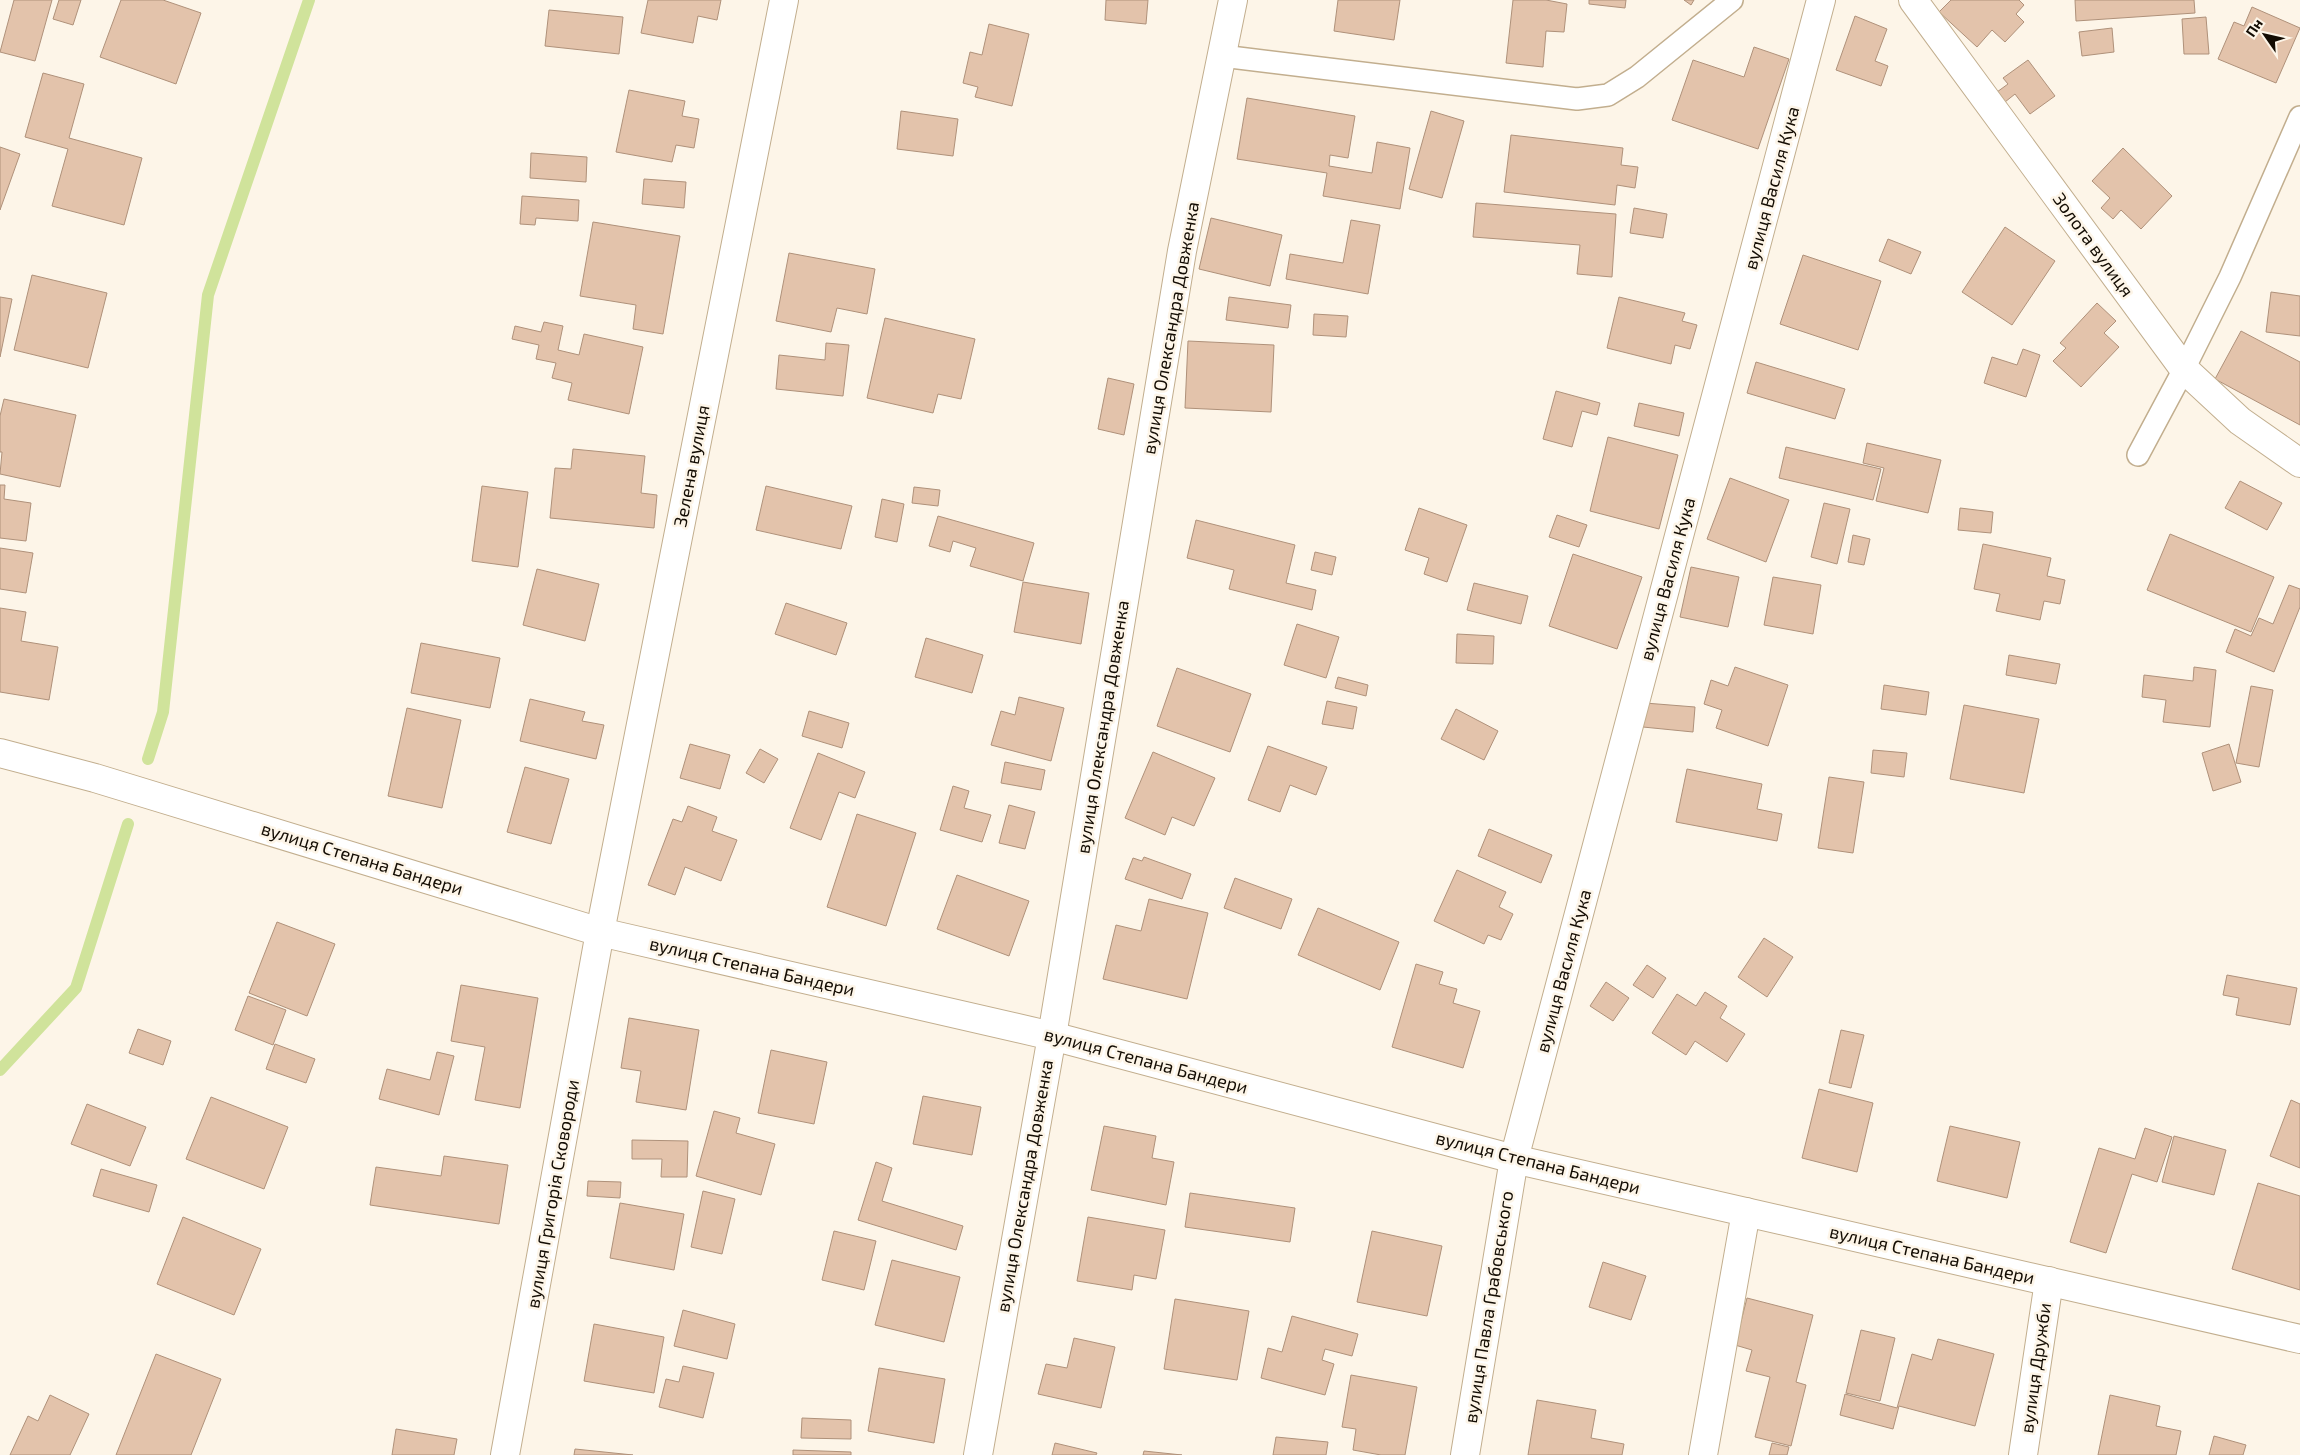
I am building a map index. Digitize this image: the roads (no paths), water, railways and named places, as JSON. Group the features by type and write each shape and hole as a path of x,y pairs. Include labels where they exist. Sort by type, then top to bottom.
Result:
{"street":[{"name":"Зелена вулиця","path":"600,932 784,0"},
{"name":"вулиця Олександра Довженка","path":"978,1455 1052,1036 1182,251 1233,0"},
{"name":"вулиця Василя Кука","path":"1514,1159 1822,0"},
{"name":"Золота вулиця","path":"1913,0 2184,369 2240,421 2300,463"},
{"name":"вулиця Степана Бандери","path":"0,753 95,778 600,932 1052,1036 1514,1159 2300,1339"},
{"name":"вулиця Григорія Сковороди","path":"505,1455 600,932"},
{"name":"вулиця Павла Грабовського","path":"1465,1455 1514,1159"},
{"path":"1703,1455 1746,1212"},
{"name":"вулиця Дружби","path":"2023,1455 2049,1282"}],"lane":[{"path":"1222,56 1577,99 1608,95 1637,77 1732,0"},
{"path":"2138,455 2230,277 2300,117"}],"waterway":[{"path":"148,759 163,712 208,295 309,0"},
{"path":"0,1070 76,988 128,824"}]}
